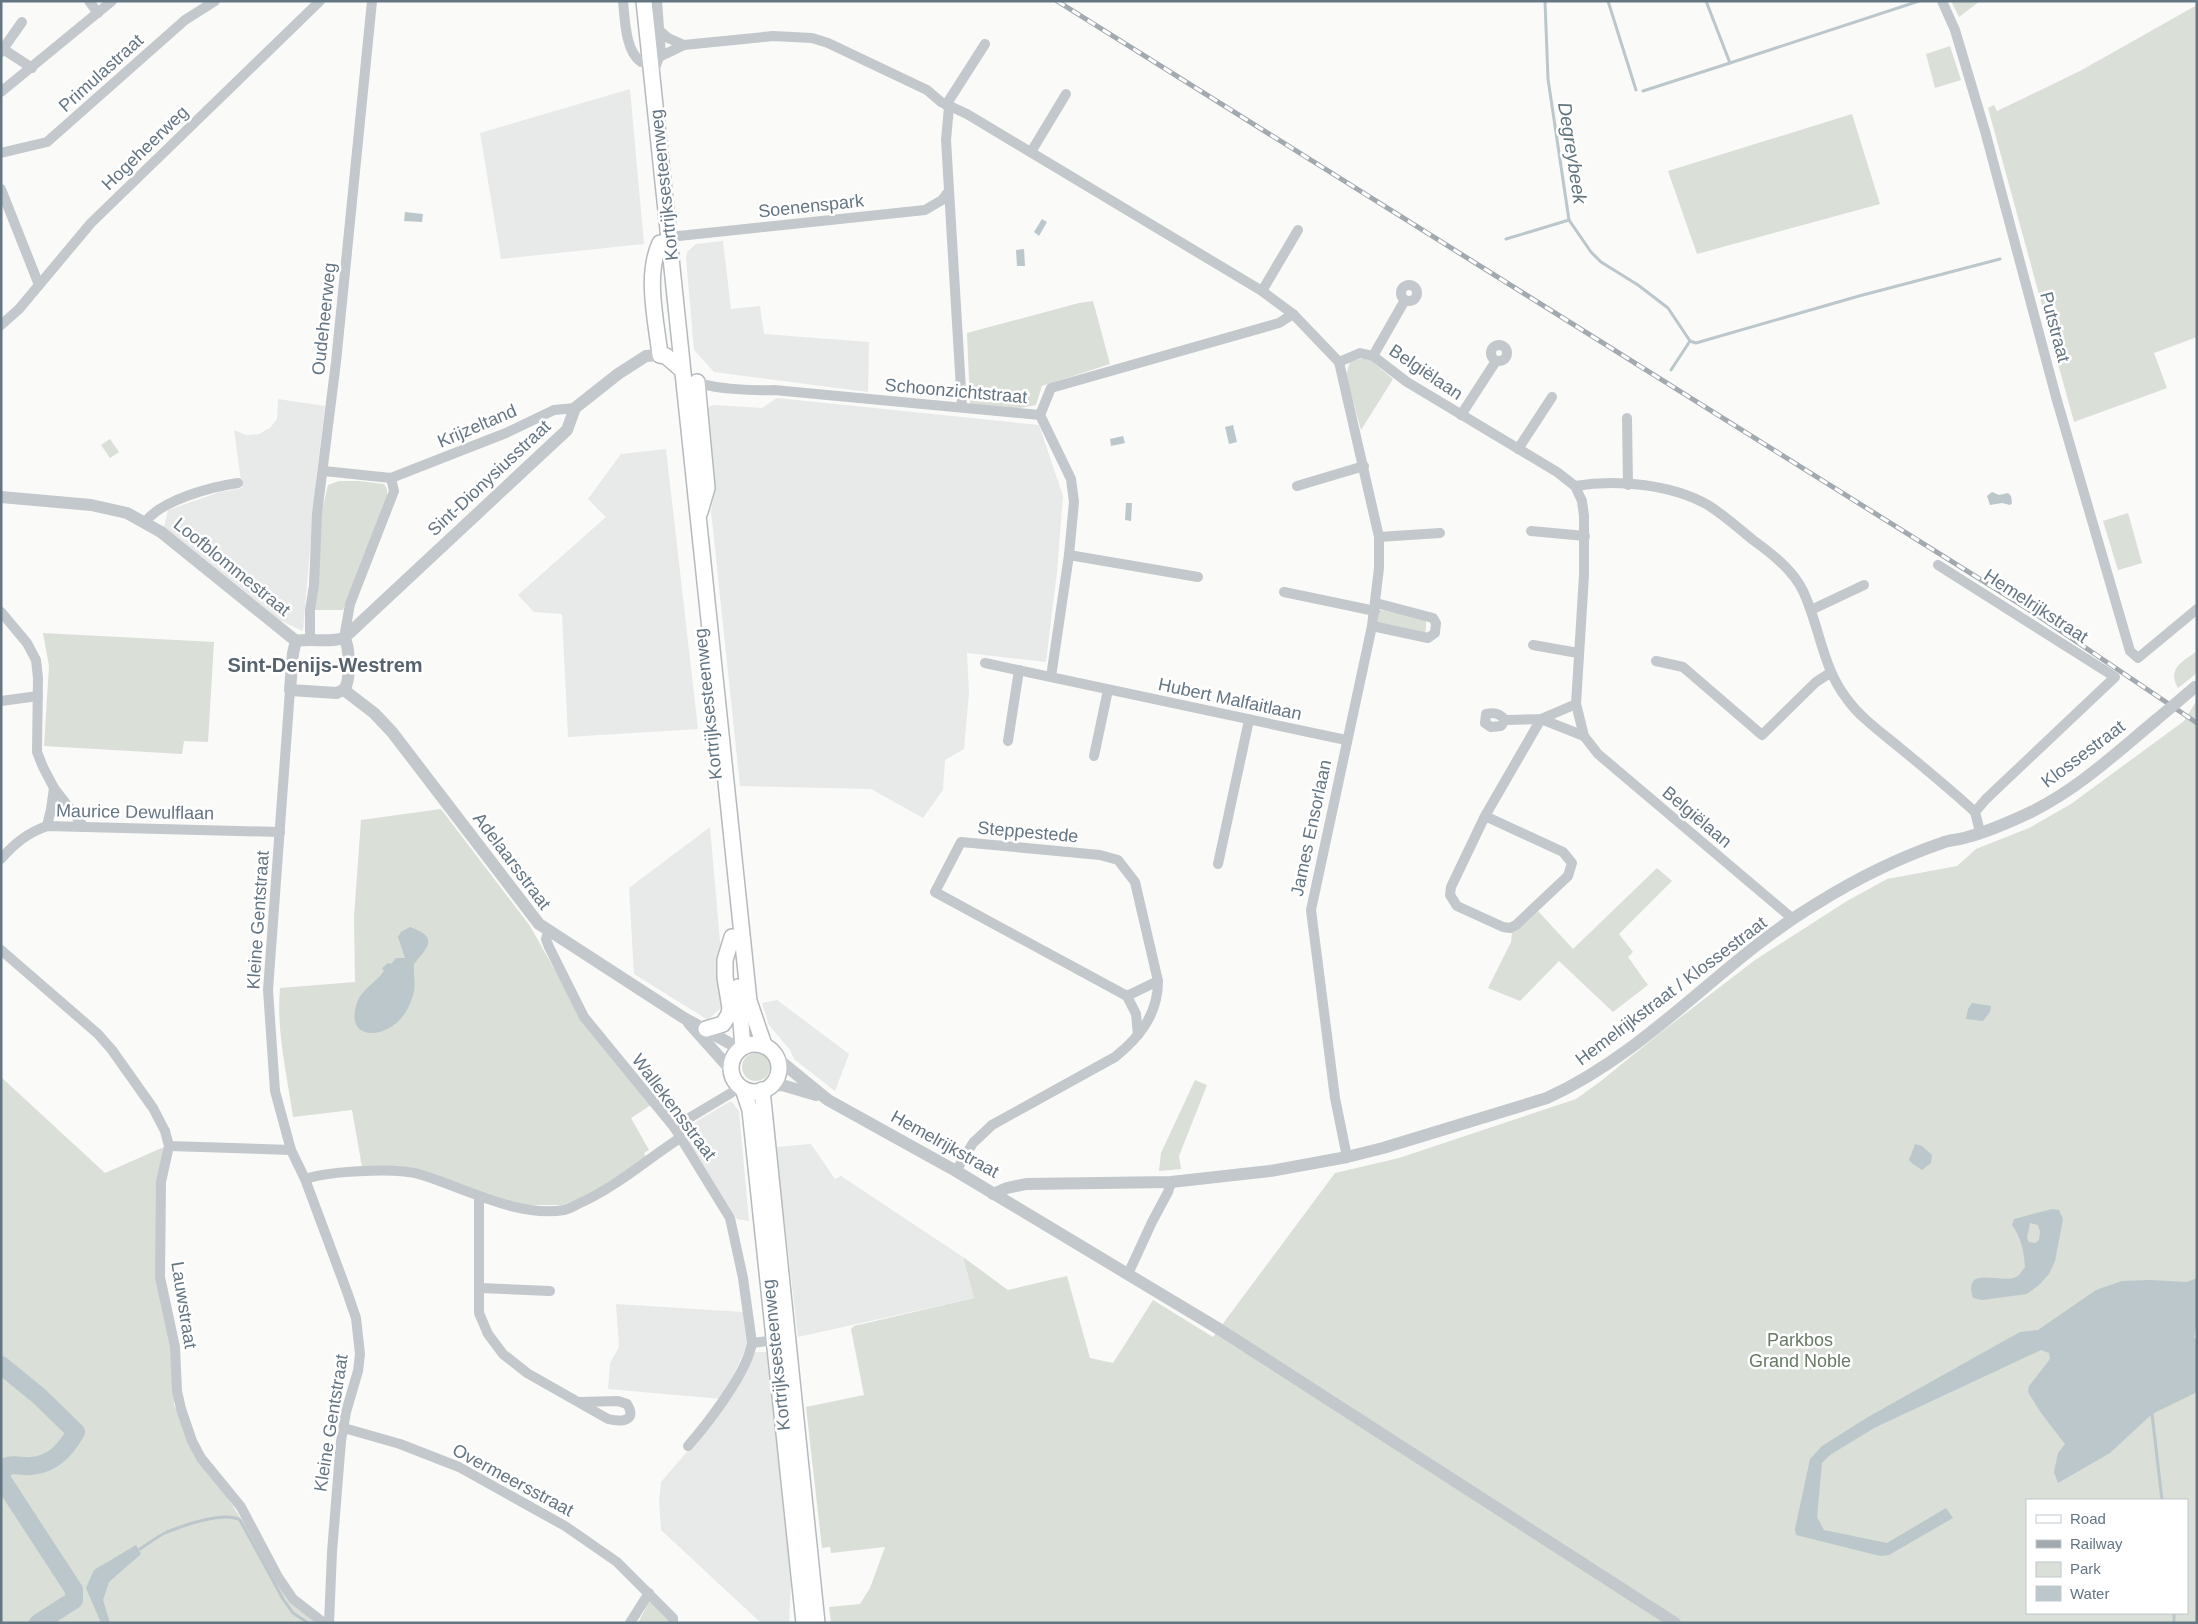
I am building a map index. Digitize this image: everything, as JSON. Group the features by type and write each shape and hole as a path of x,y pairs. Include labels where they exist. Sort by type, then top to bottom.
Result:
{"main road":[{"name":"Kortrijksesteenweg","path":"635,1 638,59 665,240 654,257 652,271 671,362 698,518 749,1001 764,1045"},
{"name":"Kortrijksesteenweg","path":"644,1 653,80 665,240 671,362 732,937 741,1048"},
{"path":"697,382 707,488 698,518"},
{"path":"706,1029 723,1024 729,1014 725,960 732,937"},
{"path":"749,1044 764,1045 774,1050 779,1060 778,1078 767,1088 752,1092 741,1087 731,1070 733,1058 741,1048 749,1044"},
{"name":"Kortrijksesteenweg","path":"741,1087 750,1110 804,1623"},
{"name":"Kortrijksesteenweg","path":"767,1088 816,1623"}],"street":[{"path":"89,1 98,12"},
{"path":"1,92 112,1"},
{"name":"Primulastraat","path":"1,153 47,142 185,20 215,1"},
{"name":"Oudeheerweg","path":"310,639 310,610 314,585 318,514 362,114 372,1"},
{"name":"Kortrijksesteenweg","path":"623,1 626,28 638,59"},
{"path":"653,80 654,68 661,56 657,1"},
{"name":"Putstraat","path":"1942,1 1955,30 1985,131 2056,397 2130,651 2138,658 2197,609"},
{"name":"Hogeheerweg","path":"1,325 19,309 91,223 318,2"},
{"path":"22,22 2,51 32,68"},
{"path":"660,31 668,38 684,45"},
{"path":"661,56 684,45 773,36 812,38 828,43 927,90 950,108 967,114 1262,290 1293,314 1340,366"},
{"path":"962,406 946,140 947,114 984,44"},
{"path":"1031,152 1066,94"},
{"path":"1,189 39,285"},
{"name":"Soenenspark","path":"665,240 925,210 942,200 949,191"},
{"path":"1262,290 1298,230"},
{"name":"Belgiëlaan","path":"1373,356 1405,300"},
{"name":"Schoonzichtstraat","path":"697,382 758,391 774,390 962,406 1040,415 1051,388 1279,323 1293,314"},
{"name":"Belgiëlaan","path":"1340,366 1360,353 1373,356 1407,382 1557,472 1575,486 1582,503 1585,536 1576,704 1584,736 1598,754 1793,919"},
{"name":"Sint-Dionysiusstraat","path":"344,638 566,430 576,408 618,374 646,356 671,362"},
{"name":"Belgiëlaan","path":"1461,415 1496,361"},
{"path":"671,362 697,382"},
{"name":"James Ensorlaan","path":"1340,366 1379,537 1375,607 1372,626 1311,910 1335,1098 1347,1157"},
{"path":"1518,449 1552,397"},
{"name":"Krijzeltand","path":"324,471 391,478 506,433 554,410 576,408"},
{"path":"1040,415 1071,479 1074,502 1069,555 1051,677"},
{"path":"1627,418 1628,485"},
{"path":"1297,486 1364,466"},
{"path":"344,638 334,641 310,639 296,641 293,653 290,690 337,693 344,690 348,683 349,649 344,638 345,625 350,604 394,491 391,478"},
{"name":"Loofblommestraat","path":"145,522 157,508 217,486 238,483"},
{"path":"1575,486 1589,484 1628,485 1666,489 1685,494 1708,506 1772,554 1791,573 1802,588 1811,610 1830,673 1848,701 1872,724 1975,812 1980,832"},
{"name":"Loofblommestraat","path":"1,497 99,507 127,513 161,532 296,641"},
{"path":"1531,531 1585,536"},
{"path":"1379,537 1440,533"},
{"path":"1069,555 1198,577"},
{"name":"Hemelrijkstraat","path":"1938,565 2115,677 1986,799 1975,812"},
{"path":"1811,610 1864,585"},
{"path":"1284,592 1434,618 1436,623 1435,633 1428,638 1372,626"},
{"path":"1,612 27,643 36,660 38,696 37,752 54,788 84,827"},
{"path":"1533,645 1578,653"},
{"path":"1656,661 1684,667 1762,735 1816,682 1830,673"},
{"name":"Hubert Malfaitlaan","path":"985,662 1346,740"},
{"path":"1008,741 1019,670"},
{"name":"Klossestraat","path":"1980,832 2033,811 2072,788 2196,687"},
{"name":"Kleine Gentstraat","path":"290,690 268,990 275,1090 291,1150 305,1178 346,1289 358,1333 360,1354 358,1371 344,1428 336,1488 329,1623"},
{"name":"Adelaarsstraat","path":"344,690 374,713 392,732 539,924 548,932 684,1018 741,1048"},
{"path":"1094,756 1108,690"},
{"path":"1,701 38,696"},
{"name":"Belgiëlaan","path":"1505,720 1541,719 1576,704"},
{"path":"1485,816 1563,852 1572,863 1569,875 1516,925 1510,928 1503,927 1457,906 1450,896 1451,886 1485,816 1541,719"},
{"name":"Belgiëlaan","path":"1541,719 1584,736"},
{"path":"1218,864 1249,720"},
{"path":"47,826 54,788"},
{"name":"Maurice Dewulflaan","path":"1,860 14,844 33,831 47,826 280,832"},
{"name":"Hemelrijkstraat / Klossestraat","path":"1171,1182 1270,1171 1347,1157 1522,1106 1570,1088 1609,1064 1793,919 1815,904 1889,864 1944,842 1980,832"},
{"name":"Steppestede","path":"956,1171 973,1143 992,1124 1115,1057 1138,1035 1151,1017 1158,996 1158,981 1135,882 1118,860 1100,855 961,842 935,892 1127,996"},
{"name":"Wallekensstraat","path":"548,932 546,939 549,947 584,1017 674,1127 730,1218 744,1278 752,1343 750,1352 728,1392 707,1424 688,1446"},
{"path":"1,950 87,1023 112,1050 153,1108 166,1131 169,1146 291,1150"},
{"path":"1138,1035 1136,1014 1127,996 1158,981"},
{"name":"Adelaarsstraat","path":"684,1018 731,1070"},
{"name":"Hemelrijkstraat","path":"779,1060 828,1100"},
{"name":"Hemelrijkstraat","path":"767,1088 782,1085 793,1087 828,1100 956,1171 993,1194 1007,1188 1026,1184 1171,1182"},
{"path":"674,1127 741,1087"},
{"path":"305,1178 316,1175 376,1170 420,1174 479,1196 529,1210 565,1210 598,1195 680,1138"},
{"name":"Lauwstraat","path":"169,1146 161,1182 160,1278 175,1347 177,1391 181,1409 192,1441 201,1458 241,1507 293,1599 324,1623"},
{"path":"1128,1274 1168,1192 1171,1182"},
{"path":"993,1194 1259,1355 1675,1623"},
{"path":"479,1196 478,1256 481,1288 479,1313 488,1334 503,1354 527,1373 578,1402"},
{"path":"481,1288 550,1291"},
{"path":"752,1343 775,1340"},
{"name":"Overmeersstraat","path":"344,1428 400,1444 459,1467 566,1526 598,1547 649,1593 673,1618 673,1623"},
{"path":"630,1623 649,1593"}],"shaded area":[{"path":"630,89 644,244 501,259 480,133"},
{"path":"723,241 731,309 760,306 764,334 869,342 868,392 714,372 694,350 686,258 687,252 696,244"},
{"path":"777,398 1039,425 1063,496 1057,572 1046,662 967,653 969,693 964,749 945,760 943,790 923,818 871,789 740,786 711,511 714,496 706,409 713,405 762,408"},
{"path":"278,399 325,406 316,479 303,631 277,619 164,527 168,510 220,492 242,488 234,430 246,435 259,434 270,428 277,419"},
{"path":"666,449 698,729 568,737 562,614 534,612 518,595 606,517 588,499 621,454"},
{"path":"710,827 723,976 722,1007 708,1020 634,974 629,888"},
{"path":"777,1000 849,1054 835,1091 794,1059 790,1050 769,1025 762,1003"},
{"path":"731,1101 739,1111 749,1221 737,1219 684,1135 697,1121"},
{"path":"811,1144 835,1179 841,1176 963,1257 974,1298 798,1337 776,1147"},
{"path":"616,1304 743,1312 747,1346 722,1399 608,1389 610,1363 619,1347"},
{"path":"755,1352 767,1352 791,1583 789,1623 761,1623 661,1530 659,1501 661,1482 715,1419"}],"green space":[{"path":"1951,1 1980,1 1959,17"},
{"path":"2197,5 2197,337 2154,353 2167,388 2074,422 1988,108 1994,105 1997,111 2080,71"},
{"path":"1950,46 1961,80 1935,88 1926,54"},
{"path":"1852,114 1880,204 1697,254 1668,171"},
{"path":"1093,301 1110,364 1042,386 1036,405 1016,409 970,404 967,333 1079,303"},
{"path":"1363,358 1370,360 1393,379 1361,430 1346,375 1350,362"},
{"path":"110,439 119,452 110,458 101,445"},
{"path":"339,481 384,484 387,489 387,497 343,610 314,610 322,511 328,485"},
{"path":"2128,513 2142,563 2118,570 2103,521"},
{"path":"1378,611 1426,619 1426,631 1422,634 1377,625"},
{"path":"43,633 214,642 208,742 184,741 182,754 44,746 49,666"},
{"path":"2197,651 2197,673 2178,688 2174,675 2175,670 2181,662"},
{"name":"Parkbos Grand Noble","path":"2197,700 2197,1623 831,1623 829,1607 860,1604 870,1588 885,1547 831,1553 830,1547 822,1548 806,1407 864,1395 851,1329 854,1326 974,1298 963,1257 1008,1290 1067,1276 1090,1358 1113,1363 1153,1300 1213,1337 1335,1173 1399,1158 1576,1099 1755,960 1847,901 1887,879 1957,866 1976,849 2029,828 2071,804 2184,721"},
{"path":"441,809 530,926 580,1015 651,1105 631,1118 649,1150 644,1153 646,1157 594,1193 563,1205 524,1205 478,1193 418,1170 362,1167 352,1110 293,1117 281,1036 280,988 355,982 354,917 361,820"},
{"path":"1657,868 1672,881 1619,934 1633,952 1628,957 1648,985 1613,1012 1559,961 1520,1001 1488,988 1511,942 1512,932 1538,911 1573,949"},
{"path":"756,1053 766,1057 770,1067 766,1077 756,1081 746,1077 742,1067 746,1057"},
{"path":"1,1077 105,1173 164,1147 157,1212 172,1348 174,1405 197,1459 225,1494 264,1554 288,1601 321,1623 1,1623"},
{"path":"1195,1080 1207,1085 1179,1156 1181,1169 1159,1171 1161,1153"},
{"path":"649,1602 653,1603 669,1621 668,1623 638,1623"}],"water":[{"path":"405,212 423,214 422,222 404,221"},
{"path":"1042,219 1047,222 1039,236 1034,232"},
{"path":"1024,249 1025,266 1017,266 1016,250"},
{"path":"1233,425 1237,442 1229,444 1225,427"},
{"path":"1123,436 1125,443 1111,446 1110,439"},
{"path":"1992,492 1999,495 2008,493 2011,496 2012,503 2010,505 2002,503 1990,505 1987,496"},
{"path":"1126,503 1132,503 1131,521 1125,520"},
{"path":"410,927 425,934 428,942 424,952 414,964 414,990 408,1007 403,1016 386,1030 368,1033 360,1030 356,1024 355,1014 358,1000 363,992 384,971 382,968 388,963 391,964 396,958 405,958 398,937 401,932"},
{"path":"1972,1003 1991,1006 1990,1012 1983,1021 1966,1019 1968,1009"},
{"path":"1915,1144 1922,1146 1932,1155 1931,1163 1922,1170 1909,1160"},
{"path":"2052,1209 2059,1210 2063,1219 2055,1261 2049,1274 2027,1294 1982,1300 1973,1298 1971,1287 1973,1281 1978,1278 2011,1278 2018,1276 2025,1267 2022,1245 2012,1225 2014,1219","holes":["2030,1223 2038,1225 2040,1232 2039,1240 2035,1243 2029,1242 2027,1238"]},
{"path":"2197,1278 2197,1322 2194,1337 2197,1341 2197,1392 2152,1414 2110,1453 2058,1483 2054,1472 2058,1453 2065,1444 2041,1413 2028,1392 2029,1386 2050,1359 2049,1353 2041,1350 1874,1428 1830,1455 1822,1463 1817,1517 1824,1530 1887,1543 1946,1508 1953,1518 1889,1555 1880,1556 1796,1535 1795,1529 1810,1459 1822,1446 1868,1417 2020,1332 2038,1330 2096,1290 2122,1281 2187,1282"},
{"path":"136,1545 141,1554 109,1582 103,1600 110,1623 101,1623 86,1588 94,1570"}],"waterway":[{"name":"Degreybeek","path":"1545,1 1548,79 1569,220 1591,252 1601,262 1638,285 1668,308 1690,341 1671,370"},
{"path":"1608,1 1636,90"},
{"path":"1643,91 1730,63 1706,1"},
{"path":"1730,63 1919,1"},
{"path":"1506,239 1569,220"},
{"path":"1690,341 1696,343 1859,296 2000,259"},
{"path":"1,1365 39,1396 76,1432 68,1445 52,1459 39,1465 8,1466 5,1467 1,1475"},
{"path":"2152,1414 2162,1499"},
{"path":"1,1478 74,1590 74,1600 38,1623"},
{"path":"140,1549 174,1529 194,1523 225,1517 240,1520 283,1599 293,1613 308,1623"},
{"path":"2174,1614 2174,1623"}],"railway":[{"path":"1057,1 2034,613 2197,723"}],"district":[{"name":"Sint-Denijs-Westrem","path":"325,665"}]}
